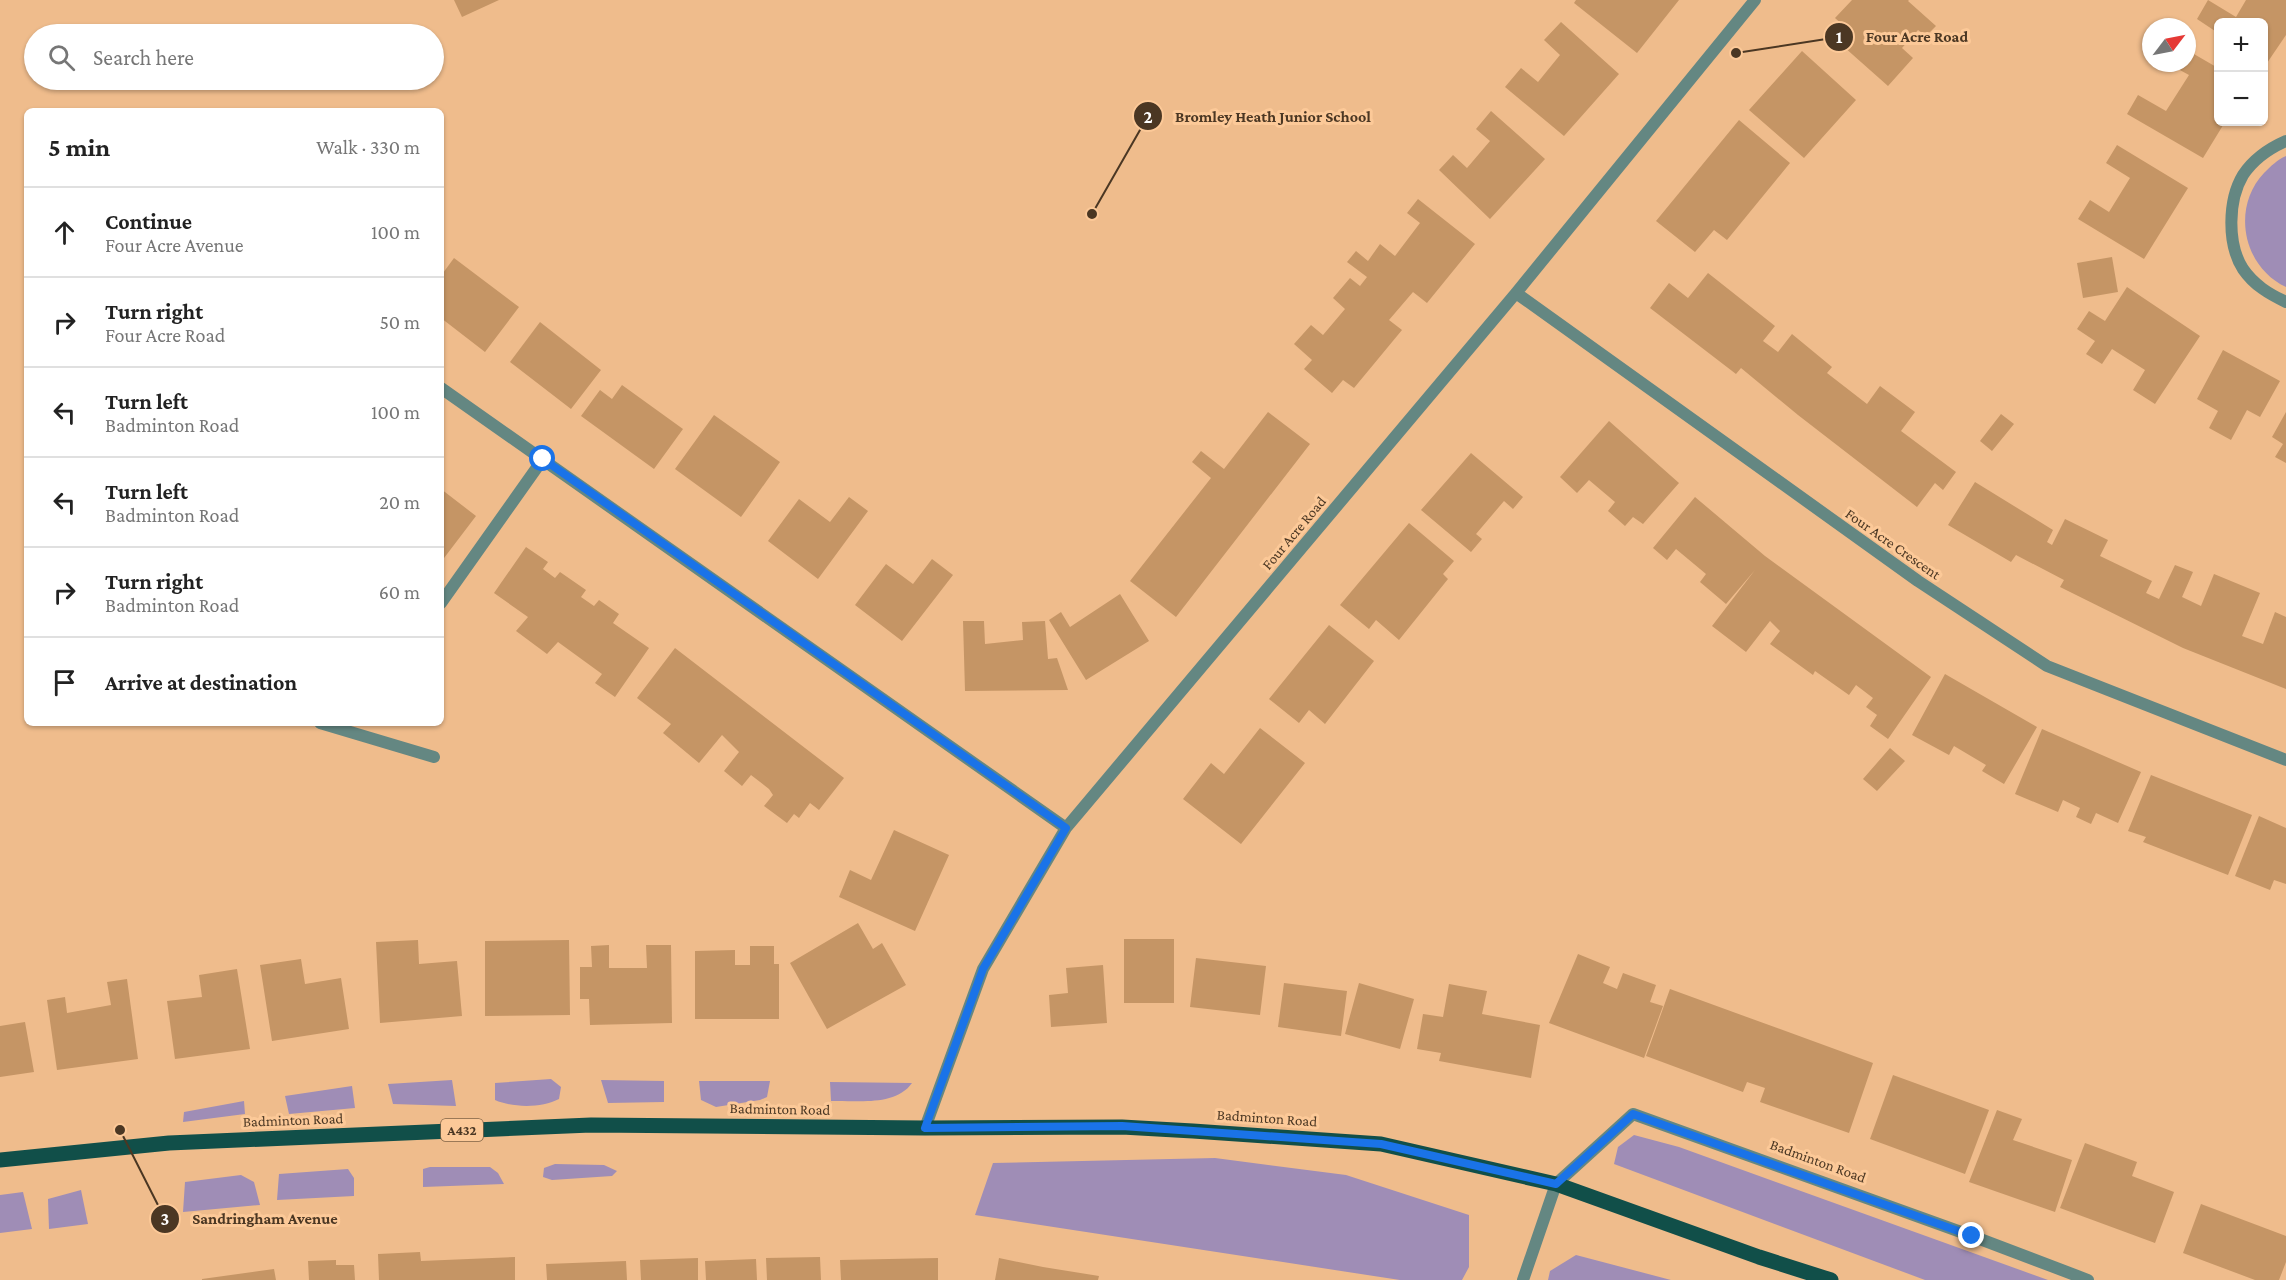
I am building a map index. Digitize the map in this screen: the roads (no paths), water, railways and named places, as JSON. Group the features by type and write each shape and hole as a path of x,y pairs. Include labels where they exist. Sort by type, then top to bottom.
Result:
{"main road":[{"name":"Badminton Road","path":"0,1160 169,1143 591,1125 925,1128 1122,1126 1381,1144 1556,1184 1759,1257 1831,1280"}],"street":[{"name":"Four Acre Road","path":"925,1128 983,969 1066,828 1516,293 1755,0"},
{"path":"2286,141 2270,148 2243,176 2231,212 2235,250 2243,269 2264,292 2286,302"},
{"name":"Four Acre Crescent","path":"1516,293 1918,581 2047,666 2286,760"},
{"path":"444,390 1066,828"},
{"path":"444,599 543,459"},
{"path":"353,728 434,757"},
{"name":"Badminton Road","path":"1556,1184 1633,1114 2088,1280"},
{"path":"1523,1280 1556,1184"}],"place":[{"name":"Four Acre Road","path":"1736,53"},
{"name":"Bromley Heath Junior School","path":"1092,214"},
{"name":"Sandringham Avenue","path":"120,1130"}]}
